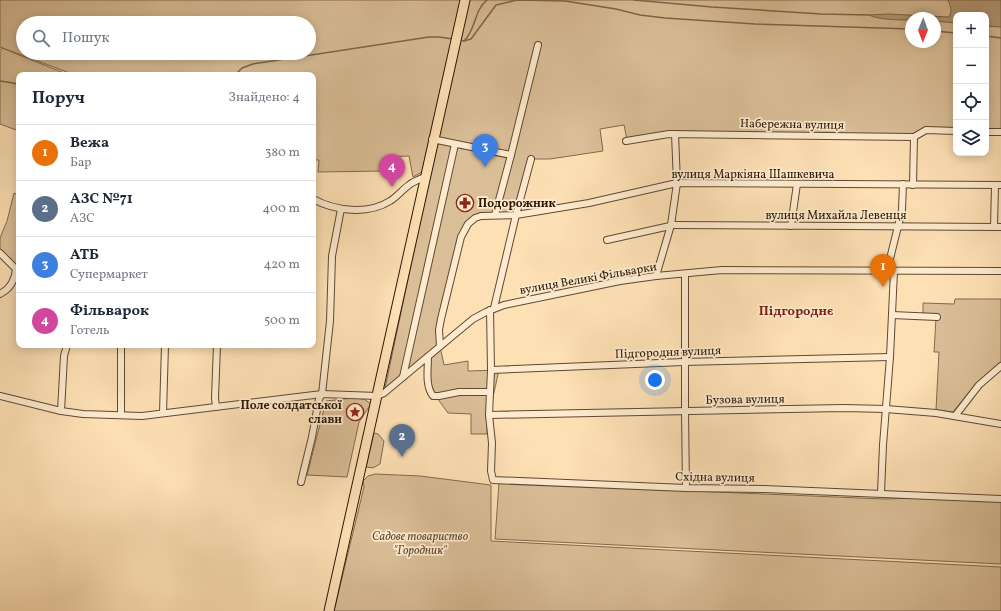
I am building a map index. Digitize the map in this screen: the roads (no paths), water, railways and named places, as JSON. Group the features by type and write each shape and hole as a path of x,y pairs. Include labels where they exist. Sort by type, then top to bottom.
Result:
{"highway":[{"path":"329,611 464,0"}],"street":[{"path":"495,215 538,45"},
{"name":"Набережна вулиця","path":"626,141 675,134 914,137 926,130 953,131"},
{"path":"989,132 1001,132"},
{"path":"656,276 670,226 677,183 675,134"},
{"path":"913,184 914,137"},
{"path":"433,139 511,155"},
{"path":"403,377 454,144"},
{"path":"489,415 492,309 531,159"},
{"path":"316,201 341,209 366,209 380,206 394,198 408,185 425,177"},
{"name":"вулиця Маркіяна Шашкевича","path":"440,346 439,330 455,258 463,233 468,224 475,218 495,215 516,215 589,203 677,183 998,185"},
{"path":"791,226 797,184"},
{"path":"887,271 902,210 903,184"},
{"path":"998,185 998,227"},
{"path":"301,482 312,437 319,399 322,394 330,321 332,256 341,209"},
{"name":"вулиця Михайла Левенця","path":"607,240 670,226 998,227"},
{"path":"0,253 16,267"},
{"name":"вулиця Великі Фільварки","path":"377,396 384,393 473,319 492,309 613,282 656,276 722,270 1001,271"},
{"path":"0,294 5,292 12,283 16,271"},
{"path":"882,494 883,445 890,357 894,271"},
{"path":"684,274 684,411 686,488"},
{"path":"892,315 936,317"},
{"path":"61,411 64,356 66,348"},
{"path":"121,348 121,415"},
{"path":"163,413 165,348"},
{"path":"216,407 214,398 217,348"},
{"path":"428,357 428,385 433,396 459,392 490,392"},
{"name":"Підгородня вулиця","path":"491,370 684,362 890,357"},
{"path":"954,416 979,385 1001,366"},
{"path":"0,396 61,411 83,414 142,416 322,394 377,396"},
{"name":"Бузова вулиця","path":"489,415 844,408 886,409 936,413 1001,424"},
{"name":"Східна вулиця","path":"489,415 492,443 491,471 493,480 1001,499"}],"waterway":[{"path":"459,40 464,41 468,36 480,9 487,0"},
{"path":"464,41 471,39 496,5 517,0 565,1 616,9 640,15 665,18 755,24 905,29"},
{"path":"634,0 821,14 869,15"},
{"path":"941,32 953,33"},
{"path":"989,36 1001,38"},
{"path":"316,54 429,37 453,39"},
{"path":"238,72 242,68 253,64 279,60"},
{"path":"0,81 16,84"}],"place":[{"name":"АТБ","path":"485,167"},
{"name":"Фільварок","path":"392,187"},
{"name":"Подорожник","path":"465,203"},
{"name":"Вежа","path":"883,287"},
{"name":"Поле солдатської слави","path":"355,412"},
{"name":"АЗС №71","path":"402,457"}],"district":[{"name":"Підгороднє","path":"796,310"}],"park label":[{"name":"Садове товариство \"Городник\"","path":"420,543"}]}
